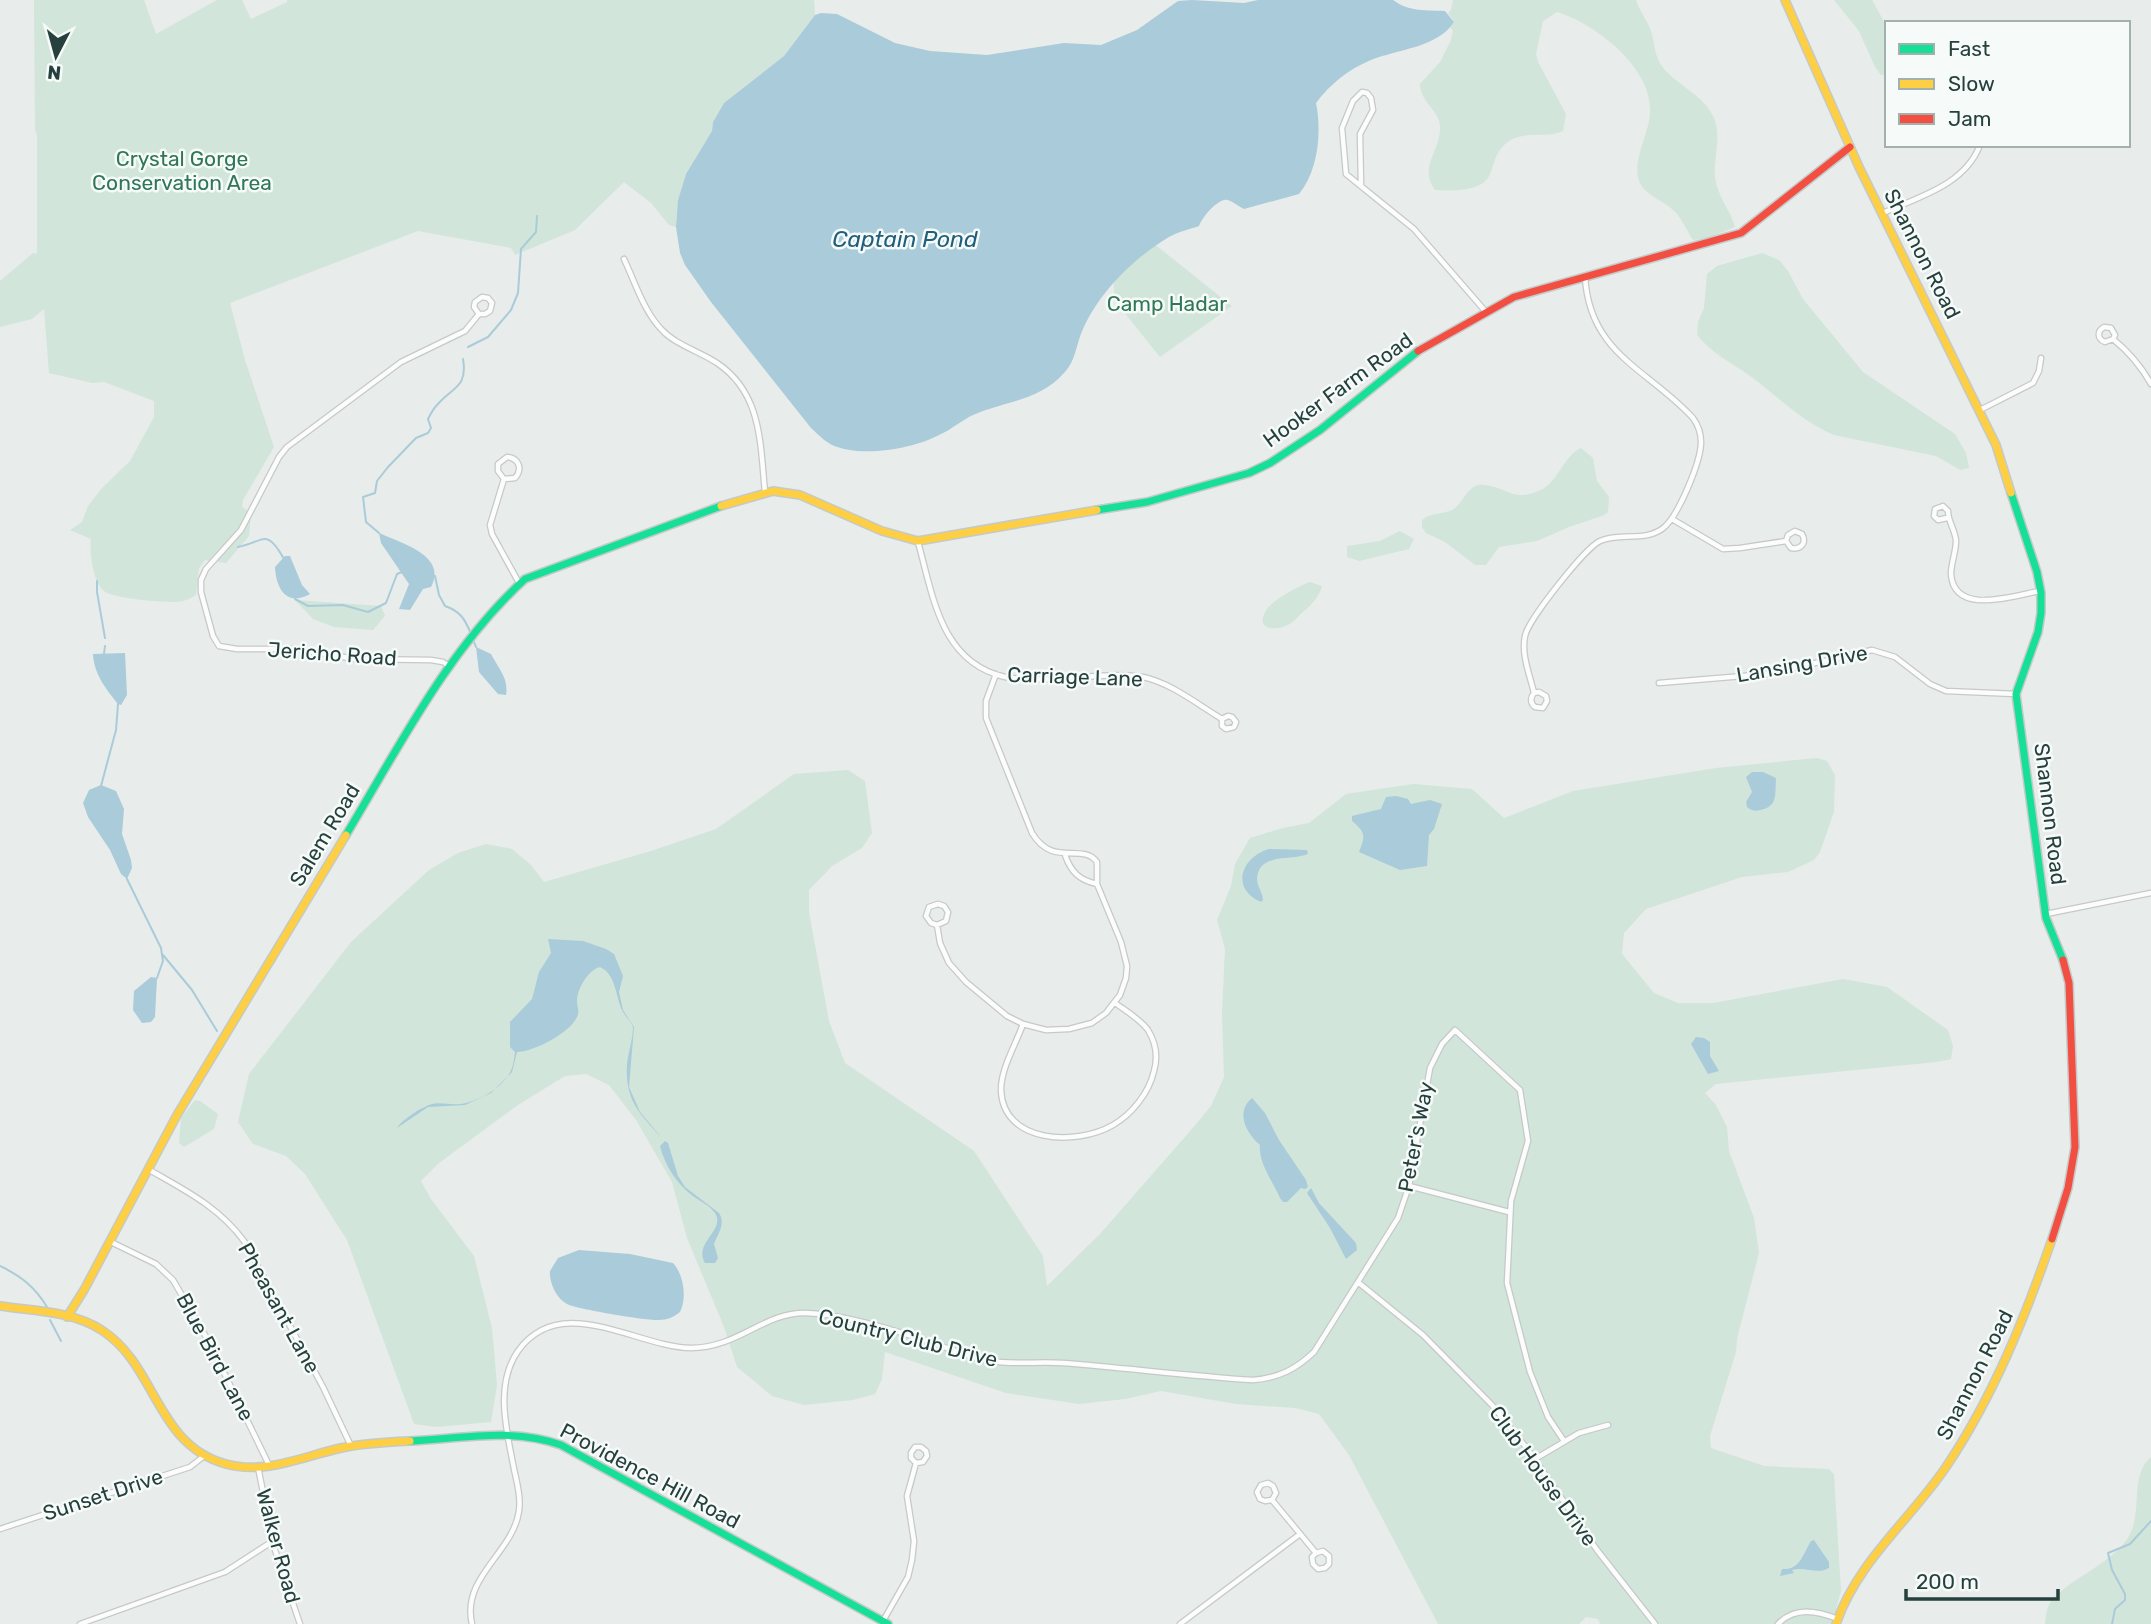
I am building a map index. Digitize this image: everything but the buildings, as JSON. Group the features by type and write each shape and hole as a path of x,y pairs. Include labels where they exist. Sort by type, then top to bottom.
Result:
{"street":[{"name":"Shannon Road","path":"1785,0 1850,147 1996,445 2013,490 2041,590 2042,616 2039,630 2017,694 2046,914 2067,971 2071,995 2076,1133 2076,1157 2069,1185 2024,1320 1991,1388 1946,1467 1856,1578 1837,1621"},
{"path":"1361,185 1360,134 1373,110 1371,98 1362,92 1356,96 1348,111 1342,134 1344,169 1350,178 1413,229 1486,313"},
{"name":"Hooker Farm Road","path":"732,502 765,492 782,491 800,495 882,531 918,541 1147,502 1206,487 1270,463 1320,430 1420,350 1530,291 1741,233 1850,147"},
{"path":"1883,213 1938,188 1957,176 1975,157 1979,147"},
{"path":"624,259 656,324 673,340 725,369 748,396 759,429 765,492"},
{"path":"1534,694 1524,655 1526,632 1579,559 1591,547 1613,537 1648,535 1664,528 1672,519 1699,457 1699,428 1687,412 1629,364 1605,338 1590,306 1585,276"},
{"path":"482,297 488,298 492,303 491,309 488,313 480,314 474,307 475,302 482,297"},
{"name":"Jericho Road","path":"449,666 431,660 355,659 297,649 231,649 219,646 215,642 201,592 201,580 206,569 241,530 279,457 306,433 401,362 460,334 470,327 480,314"},
{"path":"2113,339 2132,355 2151,384"},
{"path":"1980,410 2033,383 2041,358"},
{"path":"504,458 514,459 519,465 519,472 515,478 505,479 498,471 498,464 504,458"},
{"path":"505,479 490,525 492,534 519,583"},
{"name":"Salem Road","path":"67,1317 203,1069 449,666 503,599 519,583 541,572 732,502"},
{"path":"1947,518 1955,538 1952,579 1962,594 1970,600 1984,601 2041,590"},
{"path":"1672,519 1723,549 1786,541"},
{"path":"1795,531 1800,532 1804,539 1797,549 1789,546 1786,541 1789,533 1795,531"},
{"name":"Carriage Lane","path":"918,541 939,616 949,638 965,656 996,674 1028,679 1140,677 1163,684 1222,719"},
{"name":"Lansing Drive","path":"1659,683 1767,674 1872,650 1895,657 1930,684 1946,691 2017,694"},
{"path":"937,925 942,949 953,969 998,1009 1023,1024 1046,1030 1081,1027 1102,1017 1115,1003 1125,984 1126,960 1097,884 1098,866 1094,858 1086,853 1065,855 1049,849 1035,838 991,735 985,706 996,674"},
{"path":"1065,855 1074,873 1097,884"},
{"path":"2046,914 2151,893"},
{"path":"937,904 944,906 948,915 944,923 937,925 931,923 926,916 929,907 937,904"},
{"path":"1023,1024 1002,1081 1007,1110 1023,1127 1045,1136 1086,1136 1113,1125 1135,1106 1149,1086 1156,1064 1155,1046 1148,1031 1115,1003"},
{"name":"Peter's Way","path":"1359,1283 1392,1229 1409,1186 1418,1145 1426,1081 1435,1056 1455,1030 1520,1090 1528,1141 1510,1212"},
{"name":"Pheasant Lane","path":"147,1169 203,1200 229,1223 244,1241 323,1387 351,1446"},
{"path":"1409,1186 1510,1212 1507,1274 1509,1294 1530,1372 1548,1416 1564,1441"},
{"name":"Blue Bird Lane","path":"109,1241 156,1265 173,1280 209,1342 269,1466"},
{"name":"Country Club Drive","path":"508,1437 505,1384 512,1361 522,1346 536,1335 563,1324 587,1324 690,1348 725,1343 774,1319 792,1314 821,1314 906,1335 991,1361 1051,1362 1253,1380 1276,1377 1302,1363 1321,1343 1359,1283"},
{"name":"Club House Drive","path":"1359,1283 1423,1335 1492,1405 1535,1459 1597,1550 1655,1624"},
{"name":"Providence Hill Road","path":"0,1306 67,1317 103,1331 121,1346 164,1418 179,1436 204,1456 225,1464 269,1466 351,1446 508,1437 543,1439 581,1454 885,1623"},
{"path":"1535,1459 1564,1441 1608,1425"},
{"path":"471,1624 470,1609 476,1586 512,1532 520,1509 508,1437"},
{"name":"Sunset Drive","path":"0,1530 190,1467 204,1456"},
{"path":"885,1623 908,1577 912,1560 914,1541 907,1496 916,1463"},
{"name":"Walker Road","path":"258,1467 273,1541 300,1624"},
{"path":"1268,1483 1274,1488 1275,1495 1272,1500 1265,1501 1258,1497 1257,1492 1261,1485 1268,1483"},
{"path":"1272,1500 1316,1553"},
{"path":"1180,1624 1300,1534"},
{"path":"80,1624 225,1572 273,1541"},
{"path":"1323,1551 1329,1556 1330,1562 1325,1568 1318,1569 1313,1564 1312,1557 1316,1553 1323,1551"},
{"path":"1778,1624 1791,1614 1803,1611 1816,1612 1837,1621"}],"green space":[{"name":"Crystal Gorge Conservation Area","path":"34,0 144,0 156,34 217,0 242,0 251,19 287,0 814,0 815,15 784,56 724,103 713,122 712,131 686,174 678,200 676,227 669,225 651,203 624,182 575,230 515,255 511,248 418,231 230,303 245,360 274,447 243,500 242,507 251,513 249,536 226,563 205,560 199,568 196,595 175,602 127,598 104,591 97,581 91,559 91,539 70,530 82,522 88,506 102,488 130,461 154,417 154,401 104,382 92,383 49,373 44,309 32,319 0,327 0,281 33,253 37,254"},
{"path":"1453,0 1636,0 1651,31 1659,61 1674,79 1700,99 1714,118 1717,133 1716,184 1735,227 1708,238 1693,240 1675,212 1643,188 1637,169 1650,113 1642,80 1632,64 1604,37 1557,12 1543,21 1536,54 1566,114 1563,131 1522,136 1509,141 1499,152 1490,174 1481,184 1466,189 1435,190 1430,181 1429,166 1440,127 1420,84 1440,62 1451,40 1453,30 1450,28 1454,21 1448,13"},
{"path":"1834,0 1872,0 1885,23 1885,74 1881,75 1875,67 1859,31"},
{"name":"Camp Hadar","path":"1153,243 1232,306 1160,357 1115,301 1113,276"},
{"path":"1762,253 1779,260 1803,299 1863,372 1955,434 1966,453 1969,468 1960,470 1936,456 1834,435 1823,430 1703,342 1697,335 1698,322 1704,308 1707,274 1717,266"},
{"path":"1581,448 1593,458 1597,481 1609,497 1608,512 1602,516 1537,541 1499,547 1486,565 1475,565 1445,542 1426,533 1422,527 1422,520 1452,510 1478,485 1492,486 1517,495 1541,490"},
{"path":"1400,531 1414,539 1409,549 1359,561 1347,557 1347,546 1380,541"},
{"path":"1310,582 1322,586 1321,590 1294,620 1286,626 1275,628 1263,623 1265,612 1273,603"},
{"path":"295,600 381,606 385,616 373,630 334,627 313,619"},
{"path":"1817,758 1827,761 1835,775 1834,812 1820,852 1814,860 1788,872 1742,877 1646,909 1624,933 1622,954 1654,993 1678,1003 1713,1003 1843,979 1887,987 1948,1030 1953,1046 1951,1059 1716,1084 1705,1093 1716,1105 1727,1127 1729,1151 1754,1218 1759,1253 1736,1352 1710,1436 1711,1448 1764,1466 1829,1469 1834,1474 1841,1591 1832,1624 1600,1624 1598,1619 1586,1617 1579,1624 1438,1624 1349,1455 1319,1414 1295,1408 1236,1404 1161,1391 1125,1399 1079,1404 1006,1393 885,1352 882,1379 875,1394 853,1400 804,1405 772,1396 737,1367 724,1327 687,1238 672,1182 636,1120 609,1085 586,1074 565,1076 518,1105 439,1163 421,1181 431,1199 474,1256 492,1328 497,1385 491,1422 437,1427 414,1424 347,1240 305,1174 286,1156 253,1144 238,1122 249,1074 351,942 429,870 458,853 486,844 512,849 531,865 544,882 716,829 794,774 848,770 865,781 872,833 862,848 832,866 809,890 809,912 829,1021 845,1063 974,1151 1043,1256 1047,1286 1100,1234 1211,1106 1224,1077 1222,1013 1225,949 1217,920 1231,886 1235,864 1250,838 1309,823 1346,794 1413,784 1472,789 1504,818 1573,791 1716,768"},
{"path":"195,1100 218,1114 214,1129 184,1147 179,1143 181,1118"},
{"path":"2151,1457 2151,1624 2045,1624 2050,1603 2056,1596 2108,1558 2125,1542 2135,1520 2140,1475"}],"water":[{"name":"Captain Pond","path":"1258,0 1393,0 1412,8 1445,11 1454,22 1447,31 1427,43 1371,60 1334,83 1316,103 1319,126 1317,151 1311,174 1299,194 1244,209 1224,200 1211,208 1199,226 1169,237 1143,255 1108,289 1090,315 1068,368 1044,389 985,410 930,439 902,448 872,451 844,449 832,445 811,428 711,302 685,265 680,253 676,227 678,200 686,174 712,131 713,122 724,103 784,56 815,15 821,13 837,14 895,43 930,51 987,55 1064,43 1101,45 1137,30 1178,1 1244,3"},
{"path":"379,533 419,552 428,558 433,566 435,576 431,587 423,589 410,610 399,609 409,584 381,543"},
{"path":"285,556 290,556 302,585 310,594 289,597 280,589 275,567"},
{"path":"476,647 491,654 504,678 506,695 498,694 479,672"},
{"path":"125,653 127,695 121,705 101,681 93,654"},
{"path":"1752,772 1763,772 1776,778 1774,801 1768,807 1755,811 1747,807 1746,802 1752,792 1746,777"},
{"path":"101,785 116,791 124,809 122,834 132,868 127,879 121,874 110,850 88,817 83,803 89,790"},
{"path":"1386,797 1408,799 1411,804 1430,800 1442,804 1434,829 1429,835 1427,866 1400,870 1359,852 1363,834 1352,821 1352,816 1381,809"},
{"path":"1269,849 1307,850 1308,854 1277,859 1263,865 1257,879 1263,897 1261,902 1245,889 1243,874 1252,859"},
{"path":"548,939 583,941 606,949 614,954 623,976 619,992 623,1010 634,1027 629,1087 640,1112 661,1137 640,1113 631,1097 628,1088 627,1065 633,1027 620,1006 610,975 600,967 587,976 581,986 577,996 578,1015 573,1023 550,1040 532,1049 517,1052 512,1072 506,1078 513,1066 515,1052 510,1047 510,1022 532,999 539,972 551,953"},
{"path":"151,977 157,978 155,1017 151,1022 142,1023 133,1010 134,991"},
{"path":"1696,1037 1710,1042 1710,1056 1719,1071 1708,1074 1691,1044"},
{"path":"496,1088 465,1105 428,1107 397,1128 417,1111 435,1103 466,1103"},
{"path":"1252,1098 1265,1113 1279,1140 1306,1180 1308,1187 1301,1188 1287,1202 1280,1198 1264,1165 1260,1145 1250,1135 1244,1122 1244,1110"},
{"path":"665,1141 685,1187 721,1217 721,1228 714,1244 718,1258 715,1263 705,1263 702,1256 716,1225 715,1213 687,1191 672,1174 660,1146"},
{"path":"1311,1188 1319,1203 1356,1243 1357,1250 1346,1259 1307,1193"},
{"path":"579,1250 630,1254 673,1263 680,1274 683,1287 680,1312 668,1319 652,1320 597,1312 567,1304 554,1289 550,1271 558,1258"},
{"path":"1814,1540 1829,1562 1829,1568 1820,1571 1797,1569 1792,1570 1794,1573 1780,1576 1782,1569 1797,1565"}],"waterway":[{"path":"468,347 488,337 511,310 518,293 521,249 536,232 537,216"},
{"path":"379,533 366,522 363,497 375,493 377,481 388,467 416,438 428,433 431,428 428,419 433,410 461,382 463,359"},
{"path":"238,547 268,540 284,559"},
{"path":"295,599 308,606 343,605 368,612 386,603 397,574 402,572"},
{"path":"435,576 439,595 445,606 461,616 471,634"},
{"path":"97,581 105,638"},
{"path":"474,642 476,647"},
{"path":"104,654 105,646"},
{"path":"101,786 116,730 118,704"},
{"path":"127,879 161,948 163,961 157,978"},
{"path":"163,955 192,990 217,1031"},
{"path":"0,1266 27,1283 47,1307"},
{"path":"50,1320 61,1341"},
{"path":"2112,1624 2115,1609 2125,1600 2125,1594 2112,1570 2108,1553 2130,1544 2151,1521"}],"traffic: fast":[{"path":"1097,510 1147,502 1249,473 1270,463 1320,430 1418,351"},
{"path":"2011,493 2037,572 2041,593 2038,632 2016,694 2046,918 2063,960"},
{"path":"346,835 448,668 497,606 525,579 721,506"},
{"path":"410,1441 505,1435 524,1436 561,1445 888,1624"}],"traffic: slow":[{"path":"1785,0 1859,167 1996,445 2011,493"},
{"path":"721,506 773,491 800,495 882,531 918,541 1097,510"},
{"path":"67,1317 177,1115 346,835"},
{"path":"1836,1624 1857,1581 1946,1467 1979,1413 2019,1327 2052,1239"},
{"path":"0,1306 67,1316 92,1324 103,1331 121,1346 135,1364 171,1423 185,1440 203,1454 226,1464 241,1467 270,1466 350,1446 410,1441"}],"traffic: jam":[{"path":"1418,351 1514,297 1741,233 1850,147"},
{"path":"2052,1239 2068,1188 2075,1147 2069,983 2063,960"}]}
